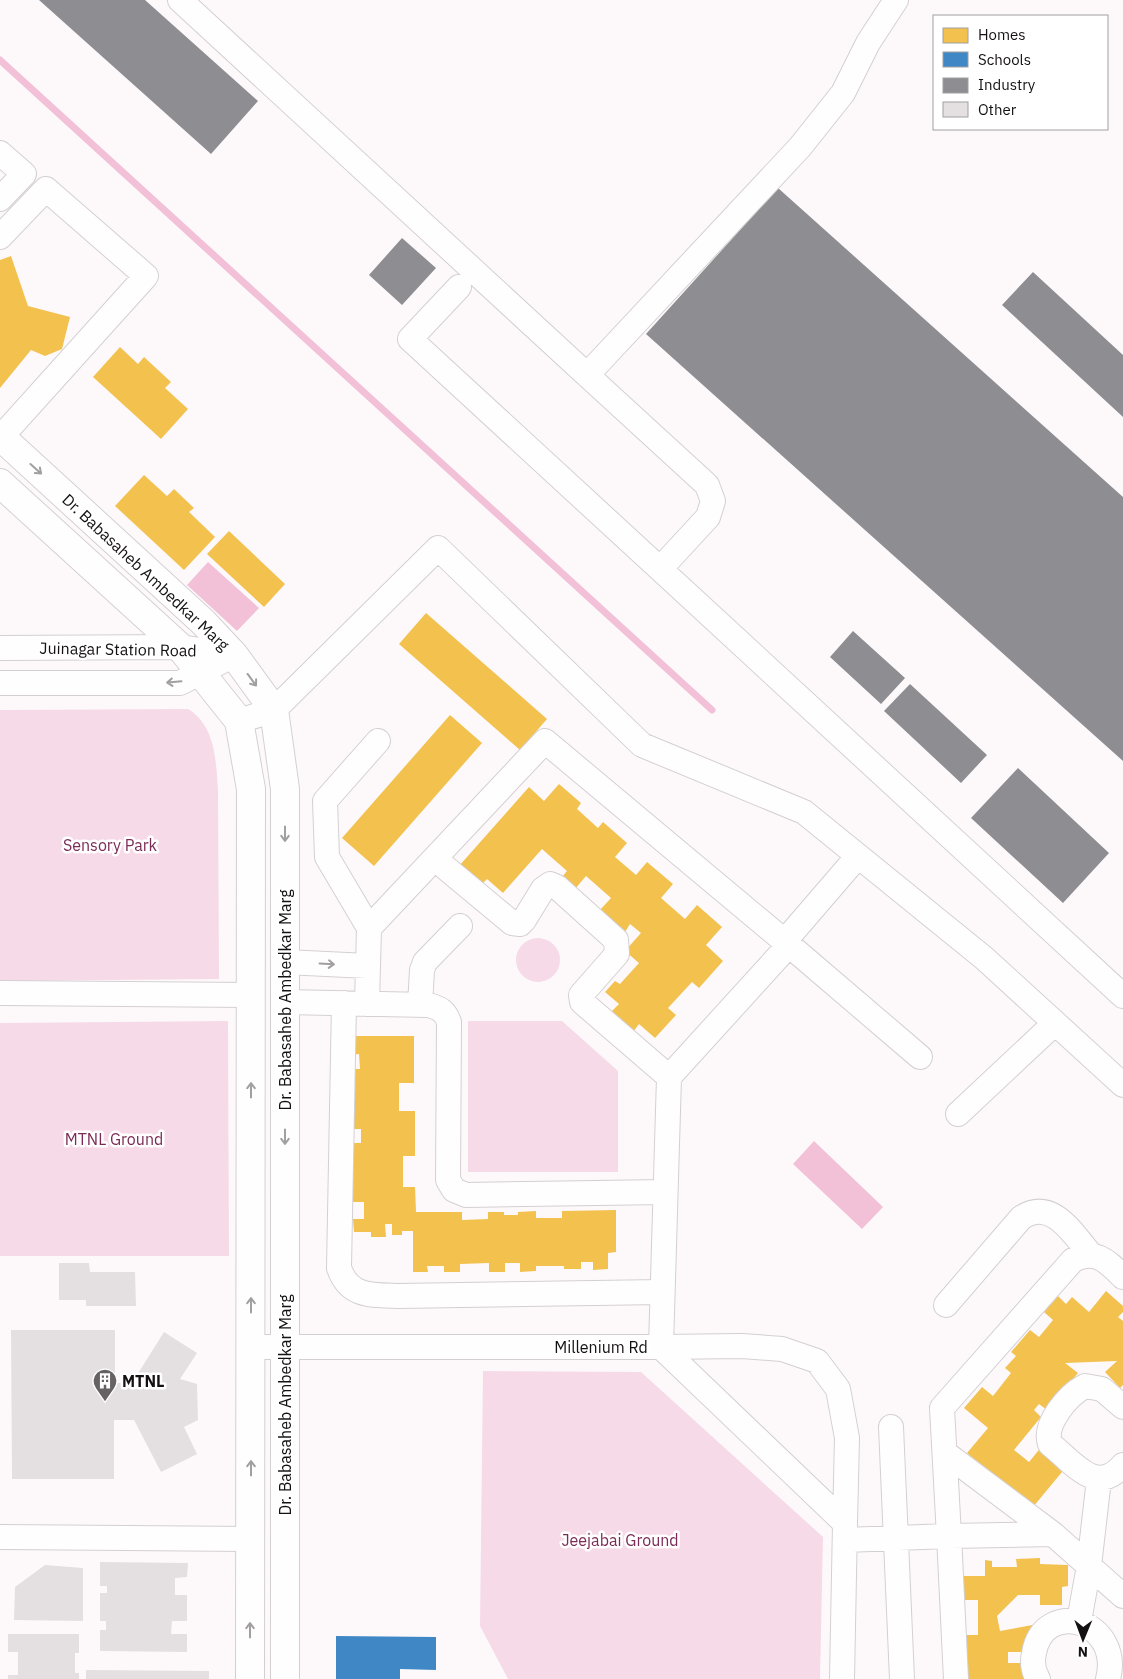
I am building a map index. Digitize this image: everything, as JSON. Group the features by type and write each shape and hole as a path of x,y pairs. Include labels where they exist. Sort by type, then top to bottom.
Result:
{"main road":[{"name":"Dr. Babasaheb Ambedkar Marg","path":"0,437 203,622 234,655 274,710 285,789 285,1679"},
{"name":"Dr. Babasaheb Ambedkar Marg","path":"0,483 180,647 239,721 251,789 250,1679"}],"street":[{"path":"180,0 707,485 713,502 708,517 660,569"},
{"path":"587,375 800,147 843,93 868,43 896,0"},
{"path":"0,153 24,174 0,199"},
{"path":"0,237 46,189 146,276 0,437"},
{"path":"459,287 410,339 1123,996"},
{"path":"239,721 274,710 438,548 642,745 804,812 984,958 1123,1084"},
{"name":"Juinagar Station Road","path":"0,648 180,647 234,655"},
{"name":"Juinagar Station Road","path":"0,684 180,683 234,655"},
{"path":"378,741 325,801 327,857 369,928 368,966 355,1004 339,1268 343,1280 352,1289 371,1295 662,1292"},
{"path":"369,928 545,741 920,1056"},
{"path":"842,1679 847,1438 838,1389 817,1360 782,1349 742,1346 661,1347 662,1292 669,1077 786,943 858,856"},
{"path":"434,859 512,923 520,924 524,920 543,889 550,884 557,887 616,940 617,954 581,995 582,1002 669,1077"},
{"path":"420,1005 422,970 425,962 460,926"},
{"path":"285,962 368,966"},
{"path":"0,993 250,995"},
{"path":"285,1002 420,1005 440,1008 446,1014 449,1022 448,1180 454,1190 466,1195 665,1192"},
{"path":"958,1114 1056,1023"},
{"path":"946,1305 1021,1218 1029,1212 1047,1212 1054,1215 1091,1255 1106,1260 1123,1277"},
{"path":"956,1679 942,1408 1073,1260 1091,1255"},
{"name":"Millenium Rd","path":"251,1347 661,1347 845,1531"},
{"path":"1123,1407 1102,1389 1085,1386 1076,1390 1051,1423 1048,1432 1050,1444 1091,1477 1098,1479 1114,1475 1123,1465"},
{"path":"892,1427 902,1679"},
{"path":"944,1453 1053,1534 1123,1596"},
{"path":"1079,1621 1089,1566 1098,1479"},
{"path":"845,1531 897,1538 1053,1534"},
{"path":"0,1537 250,1538"},
{"path":"1038,1679 1032,1660 1035,1646 1042,1634 1052,1626 1066,1621 1079,1621 1093,1626 1117,1650 1108,1679"}],"green space":[{"name":"Sensory Park","path":"188,709 204,725 213,746 215,757 218,791 219,979 0,981 0,710"},
{"path":"542,938 554,944 559,951 559,969 554,976 547,981 534,982 526,979 519,972 516,956 519,948 526,941"},
{"name":"MTNL Ground","path":"228,1021 229,1256 0,1256 0,1023"},
{"path":"468,1021 562,1021 618,1071 618,1172 468,1172"},
{"name":"Jeejabai Ground","path":"483,1371 641,1372 823,1537 820,1679 508,1679 480,1626"}],"shaded area":[{"path":"208,562 259,608 237,631 187,585"},
{"path":"814,1141 883,1207 862,1229 793,1164"}],"building: Homes":[{"path":"11,256 28,306 70,317 62,349 45,356 31,350 0,388 0,260"},
{"path":"120,347 138,364 144,357 171,382 165,388 188,409 161,439 93,377"},
{"path":"144,475 167,496 174,489 194,508 189,512 215,537 184,570 115,506"},
{"path":"229,531 285,584 264,607 207,554"},
{"path":"426,613 547,719 520,750 399,644"},
{"path":"450,715 482,743 374,866 342,838"},
{"path":"559,784 581,803 577,809 598,828 603,822 627,843 615,857 636,875 647,862 673,884 661,898 685,919 697,905 722,927 706,945 723,961 699,988 692,982 668,1008 676,1015 655,1038 639,1024 633,1032 611,1012 619,1004 605,992 615,981 620,984 639,963 625,951 641,933 630,924 625,932 600,910 611,898 586,876 575,889 562,877 567,871 542,849 503,893 487,879 481,885 459,866 529,787 544,801"},
{"path":"351,1036 414,1036 414,1083 399,1083 399,1111 415,1111 415,1156 403,1156 403,1187 415,1187 416,1212 462,1212 462,1220 488,1219 488,1212 504,1212 504,1215 518,1215 518,1212 536,1211 536,1218 562,1218 562,1211 616,1210 616,1252 608,1253 608,1269 593,1270 593,1262 581,1262 581,1269 564,1269 564,1266 536,1266 536,1271 520,1272 520,1263 505,1263 505,1272 489,1272 489,1263 460,1264 460,1272 444,1272 444,1266 427,1266 428,1272 413,1272 413,1231 402,1231 402,1235 392,1235 392,1224 385,1224 386,1237 371,1237 371,1232 354,1232 353,1219 364,1219 364,1202 353,1202 353,1143 361,1143 361,1129 352,1129 352,1069 360,1069 359,1054 352,1055"},
{"path":"1106,1291 1123,1306 1123,1312 1118,1317 1123,1321 1123,1385 1120,1388 1105,1372 1117,1361 1065,1363 1078,1373 1047,1410 1039,1404 1034,1410 1041,1417 1014,1450 1029,1462 1043,1445 1062,1461 1057,1467 1062,1472 1033,1507 967,1453 988,1428 964,1408 982,1387 993,1396 1011,1373 1005,1368 1016,1356 1011,1352 1030,1330 1039,1337 1053,1320 1044,1312 1058,1296 1066,1304 1072,1297 1089,1312"},
{"path":"1040,1558 1040,1564 1068,1565 1068,1586 1062,1587 1062,1605 1040,1605 1040,1595 1018,1595 997,1616 1000,1631 1038,1624 1024,1652 1008,1652 1008,1663 1026,1663 1026,1679 966,1679 966,1635 978,1635 978,1600 959,1600 959,1576 985,1576 985,1560 992,1561 992,1567 1017,1567 1016,1559"}],"building: Schools":[{"path":"336,1636 436,1637 436,1670 400,1669 400,1679 336,1679"}],"building: Industry":[{"path":"39,0 145,0 258,101 211,154"},
{"path":"778,188 1123,497 1123,761 646,334"},
{"path":"402,238 436,268 402,305 369,275"},
{"path":"1033,272 1123,355 1123,417 1002,305"},
{"path":"853,631 905,678 881,704 830,657"},
{"path":"910,684 987,755 961,783 884,711"},
{"path":"1018,768 1109,853 1063,903 971,818"}],"building: Other":[{"path":"59,1263 89,1263 90,1272 135,1272 136,1306 86,1306 86,1300 59,1300"},
{"name":"MTNL","path":"11,1330 115,1330 115,1383 132,1383 164,1332 197,1353 180,1379 197,1384 198,1420 184,1427 197,1454 161,1472 134,1420 114,1420 114,1479 12,1479"},
{"path":"100,1562 188,1563 187,1577 175,1578 175,1595 187,1595 187,1621 172,1621 171,1634 187,1634 187,1652 100,1651 100,1630 106,1630 106,1621 100,1621 100,1593 107,1593 107,1586 100,1586"},
{"path":"45,1565 83,1568 83,1621 14,1620 15,1587"},
{"path":"8,1634 79,1634 79,1653 75,1653 75,1673 79,1673 79,1679 8,1679 8,1675 18,1675 18,1652 8,1652"},
{"path":"86,1670 209,1671 209,1679 86,1679"}],"waterway":[{"path":"0,60 712,710"}],"place":[{"name":"MTNL","path":"105,1402"}]}
